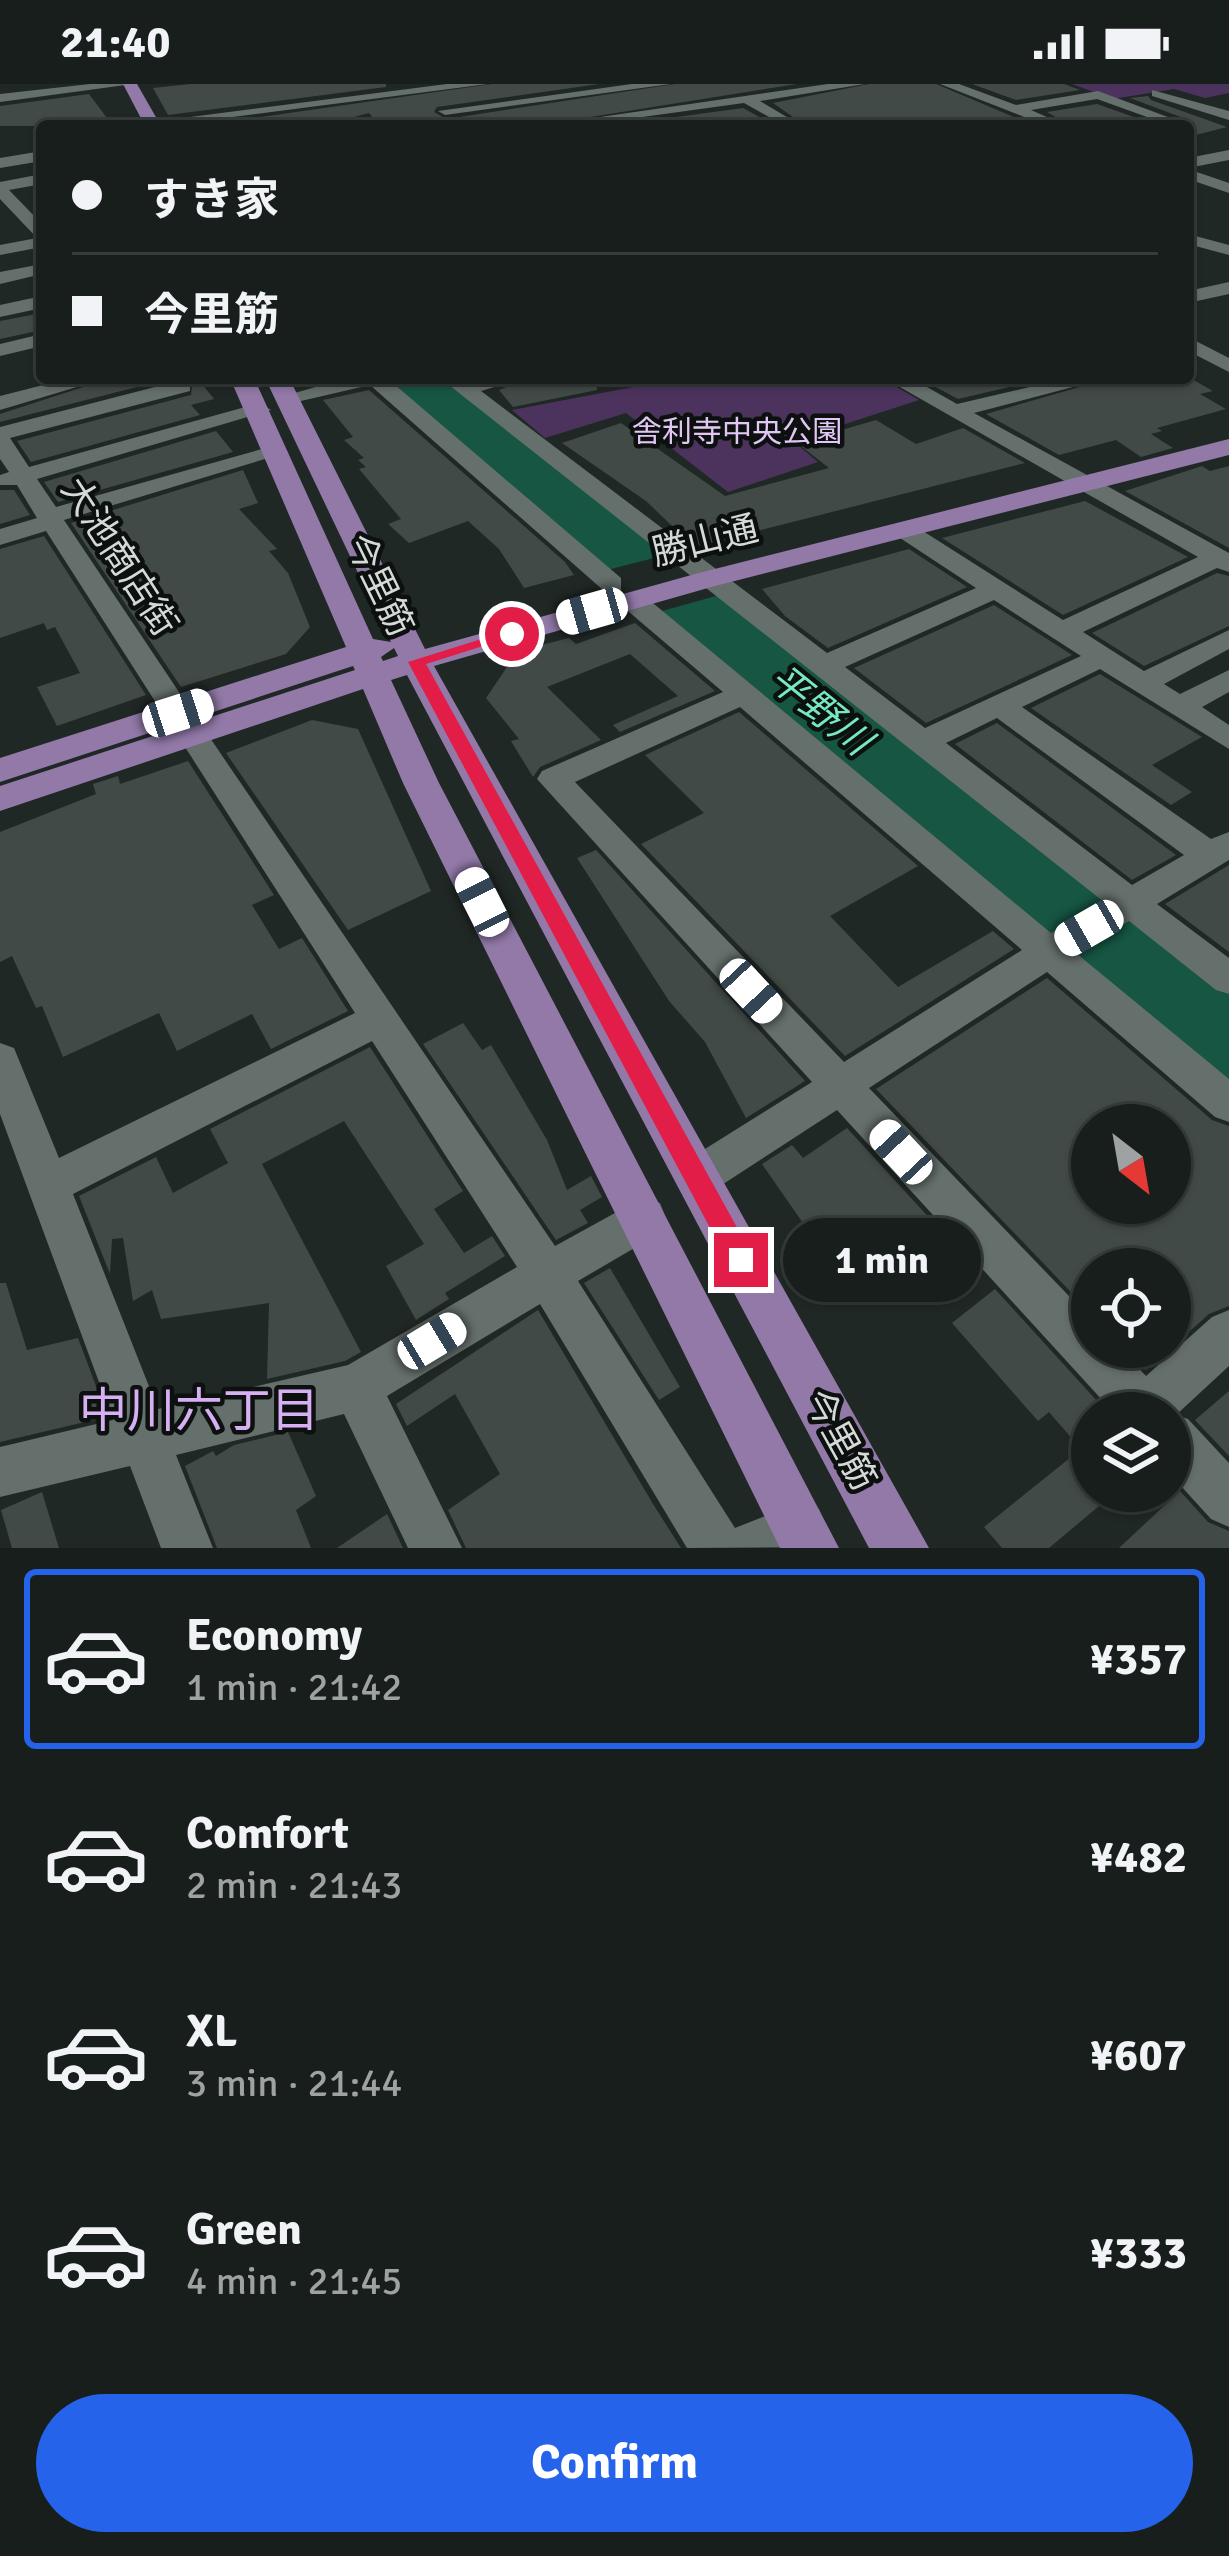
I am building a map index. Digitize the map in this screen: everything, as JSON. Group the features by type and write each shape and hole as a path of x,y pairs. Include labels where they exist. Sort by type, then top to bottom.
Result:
{"main road":[{"path":"128,84 146,102 151,120"},
{"path":"107,85 118,120"},
{"name":"今里筋","path":"245,384 421,783 805,1538"},
{"name":"今里筋","path":"282,388 411,650 900,1548"},
{"name":"勝山通","path":"699,572 906,530 1229,428"},
{"name":"勝山通","path":"0,799 186,724 411,650 1071,479 1229,447"},
{"name":"勝山通","path":"0,770 186,724"}],"street":[{"path":"0,98 128,84"},
{"path":"180,120 375,92 476,84 515,115"},
{"path":"436,112 664,84"},
{"path":"719,84 784,120"},
{"path":"587,120 858,84"},
{"path":"946,84 1044,120"},
{"path":"414,89 414,115"},
{"path":"1157,93 1229,116"},
{"path":"1015,109 1098,95 1164,120"},
{"path":"1194,163 1229,154"},
{"path":"0,163 36,156"},
{"path":"1194,176 1229,188"},
{"path":"36,180 0,188 36,231"},
{"path":"0,250 36,240"},
{"path":"1194,243 1229,250"},
{"path":"0,278 36,270"},
{"path":"1194,296 1229,288"},
{"path":"0,311 36,303"},
{"path":"0,350 36,341"},
{"path":"1194,351 1229,347"},
{"path":"1194,351 1229,366"},
{"path":"0,366 36,357"},
{"path":"0,403 73,384"},
{"path":"0,438 173,384"},
{"path":"181,384 216,422"},
{"path":"282,388 319,384"},
{"path":"381,384 1229,1104"},
{"path":"458,384 1229,980"},
{"path":"906,384 1224,561"},
{"path":"953,411 1070,384"},
{"path":"11,478 260,410"},
{"name":"大池商店街","path":"0,438 11,478 51,519 546,1272 717,1548"},
{"path":"0,536 276,452"},
{"path":"906,530 1229,739"},
{"path":"1062,631 1224,561"},
{"path":"825,665 997,589"},
{"path":"1143,683 1229,638"},
{"path":"924,741 1103,657"},
{"path":"1180,707 1229,679"},
{"path":"745,694 553,779 1128,1392"},
{"path":"696,1178 1051,950 1219,849 999,705"},
{"path":"48,1185 378,1020"},
{"path":"0,1060 188,1548"},
{"path":"0,1472 356,1387 644,1218"},
{"path":"1178,1392 1229,1334"},
{"path":"356,1387 436,1548"},
{"path":"1191,1460 1229,1501"},
{"path":"750,1548 805,1538"}],"green space":[{"path":"1072,84 1229,84 1229,93 1205,98 1174,89 1113,99"},
{"name":"舎利寺中央公園","path":"649,384 891,384 919,400 793,441 818,462 728,492 626,413 545,438 512,410"}],"water":[{"name":"平野川","path":"390,384 449,384 1229,992 1229,1092"}],"pier":[{"path":"670,554 723,594 655,613 607,570"}],"building":[{"path":"191,84 386,87 168,115 153,88"},
{"path":"492,84 599,84 437,107 434,112 446,119 675,84 797,84 572,120 374,120 369,113 343,120 239,120"},
{"path":"869,84 936,84 1021,120 797,120 773,103"},
{"path":"972,84 1064,84 1080,90 1016,100"},
{"path":"89,94 107,118 0,126 0,106"},
{"path":"1148,96 1227,127 1194,135 1194,120 1130,98"},
{"path":"1097,104 1142,120 1061,120 1047,112"},
{"path":"743,108 765,120 654,120"},
{"path":"36,314 36,331 0,339 0,321"},
{"path":"1194,380 1213,391 1200,394 1226,409 1157,428 1162,431 1151,434 1173,448 1141,457 1116,440 1059,455 986,414 1090,384 1194,384"},
{"path":"92,384 149,384 0,422 0,414"},
{"path":"192,384 202,384 214,399 191,405 200,415 31,462 17,441 191,395"},
{"path":"514,384 596,384 597,390 513,407 499,390"},
{"path":"930,384 1022,384 958,399"},
{"path":"369,390 565,562 574,575 524,588 499,549 468,521 409,543 388,524 401,519 359,469 366,467 358,460 364,458 344,440 353,437 323,400"},
{"path":"876,420 916,444 963,428 1025,463 694,547 646,501 562,443 621,423 725,496 829,468 797,443"},
{"path":"216,431 233,452 58,502 44,482"},
{"path":"1202,466 1210,471 1229,466 1229,548 1125,491"},
{"path":"243,470 258,503 239,509 277,549 269,551 288,573 310,627 286,654 181,687 71,523"},
{"path":"0,490 14,490 30,515 0,524"},
{"path":"1085,501 1188,557 1063,615 942,538"},
{"path":"44,536 146,695 57,726 37,687 80,673 55,627 47,630 44,623 0,638 0,549"},
{"path":"909,549 967,587 828,648 785,616 762,589"},
{"path":"1217,573 1229,576 1229,626 1144,666 1092,633"},
{"path":"994,605 1072,655 926,723 854,668"},
{"path":"635,623 715,691 620,732 613,725 678,696 630,654 547,687 601,740 540,767 533,777 511,741 519,739 486,698 518,651 569,638 576,644"},
{"path":"1100,674 1202,737 1152,765 1192,792 1171,805 1031,708"},
{"path":"739,712 918,866 830,916 898,987 993,931 1014,949 845,1056 641,844 704,813 645,755"},
{"path":"312,720 358,729 431,891 348,930 226,753"},
{"path":"997,723 1176,855 1132,880 955,744"},
{"path":"188,761 274,895 252,905 279,949 302,938 348,1011 271,1049 252,1014 177,1051 159,1013 63,1057 42,1006 36,1008 12,956 0,962 0,832 96,794 93,784 118,776 120,784"},
{"path":"596,850 805,1081 746,1118 705,1042 669,1001 577,858"},
{"path":"1229,865 1229,952 1165,904"},
{"path":"1047,978 1212,1120 1229,1126 1229,1306 1209,1314 1191,1330 1191,1248 1071,1248 1071,1292 876,1089"},
{"path":"463,1023 482,1050 491,1045 547,1140 567,1190 591,1176 602,1197 580,1210 588,1223 556,1240 423,1044"},
{"path":"370,1047 463,1191 434,1209 464,1253 492,1236 505,1256 445,1293 449,1299 416,1320 386,1266 424,1244 344,1121 262,1164 361,1352 345,1361 267,1379 269,1303 161,1319 152,1290 133,1301 123,1238 112,1239 110,1274 79,1196 156,1157 173,1193 228,1163 210,1129"},
{"path":"847,1128 944,1234 857,1301 762,1164 792,1145 803,1158"},
{"path":"610,1268 680,1387 659,1400 584,1283"},
{"path":"0,1283 6,1283 27,1350 78,1338 103,1405 102,1418 0,1442"},
{"path":"995,1289 1089,1392 1071,1392 1071,1437 1049,1412 1038,1421 952,1323"},
{"path":"538,1310 681,1548 466,1548 448,1510 500,1474 455,1394 407,1426 396,1404"},
{"path":"1229,1391 1229,1456 1195,1420"},
{"path":"288,1432 316,1496 296,1510 311,1548 217,1548 185,1466 213,1451 216,1456 234,1445"},
{"path":"1071,1457 1071,1512 1092,1512 1049,1548 1002,1548 984,1527"},
{"path":"42,1492 59,1548 12,1548 1,1510"},
{"path":"1191,1503 1208,1522 1229,1531 1229,1548 1119,1548 1158,1512 1191,1512"},
{"path":"387,1514 403,1548 337,1548"}],"district":[{"name":"中川六丁目","path":"199,1411"}],"route":[{"path":"512,634 416,662 741,1260"}]}
